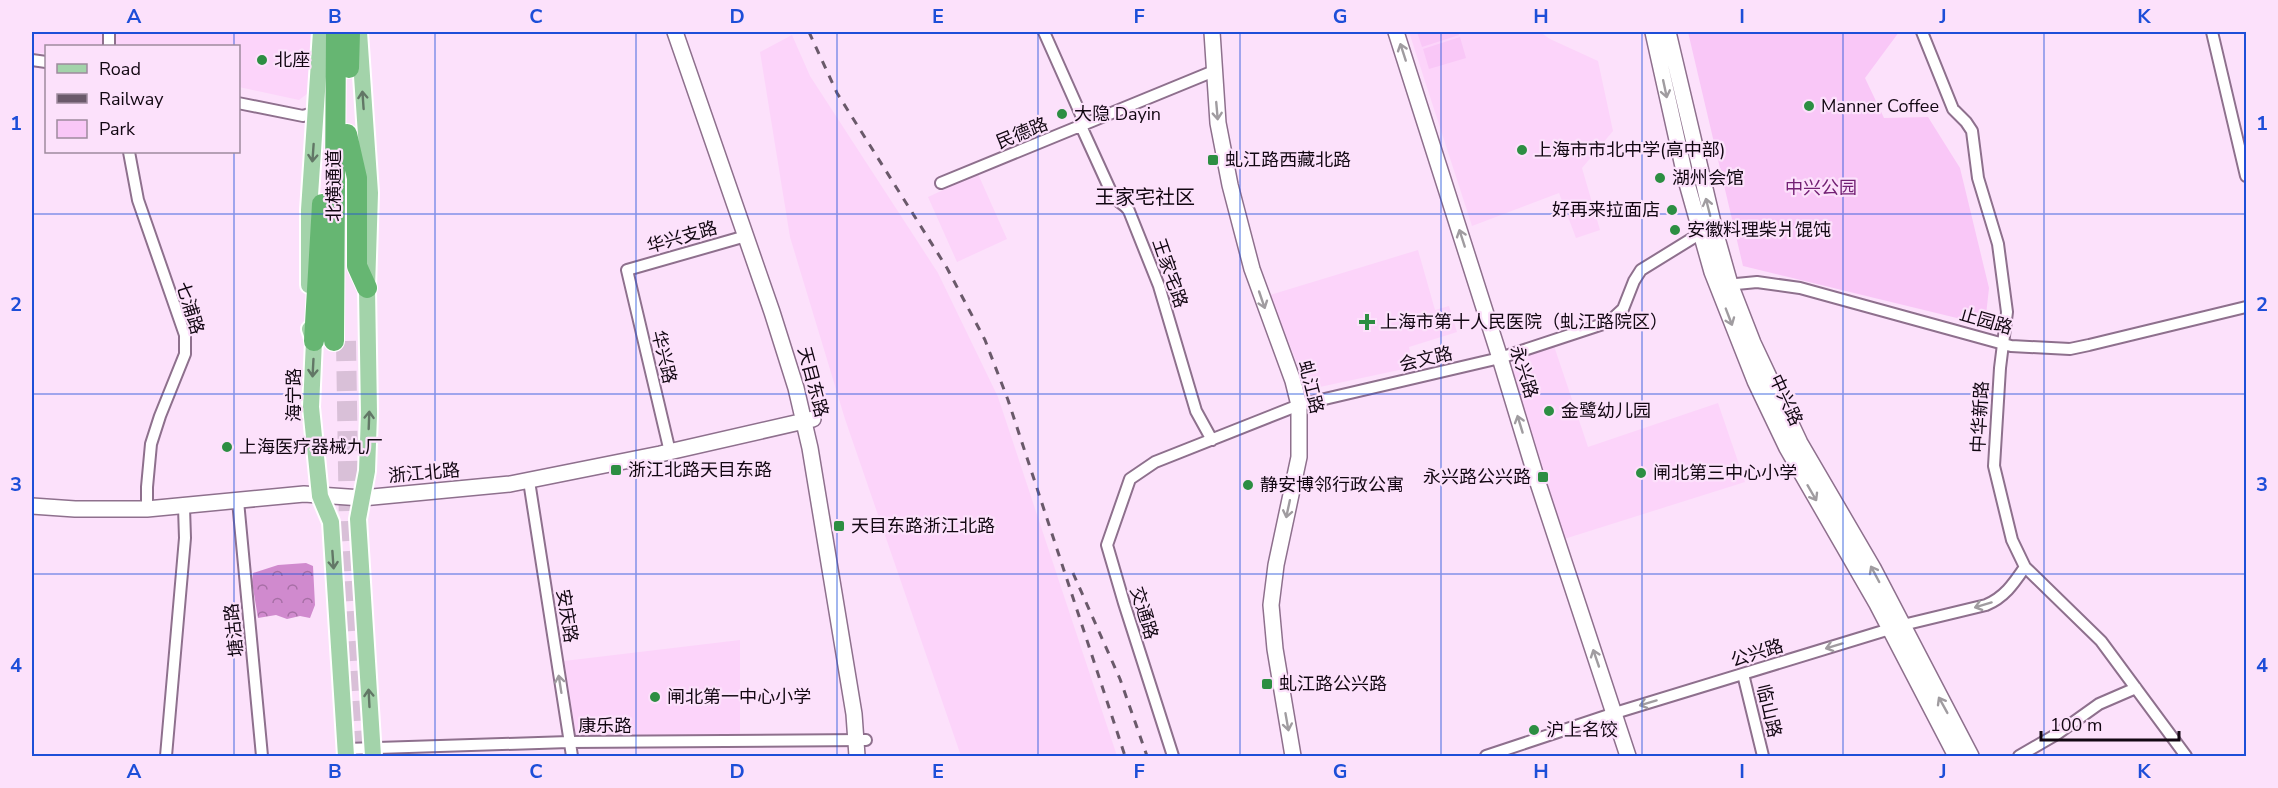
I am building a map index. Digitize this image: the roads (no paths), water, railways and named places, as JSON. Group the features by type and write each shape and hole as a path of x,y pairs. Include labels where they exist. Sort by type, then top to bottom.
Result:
{"highway":[{"name":"北横通道","path":"332,341 348,134 336,32"},
{"name":"北横通道","path":"332,341 324,177 334,158 350,32"},
{"path":"348,134 357,178 357,266 367,288"}],"main road":[{"name":"海宁路","path":"321,32 309,210 308,317 332,341 312,407 320,496 331,522 346,753"},
{"path":"359,32 370,193 367,288 369,414 367,471 358,519 373,752"},
{"name":"天目东路","path":"675,32 809,420"},
{"name":"天目东路","path":"685,32 781,308 809,420 864,712 857,756"},
{"name":"虬江路","path":"1212,32 1218,123 1230,185 1252,269 1293,381 1299,405 1299,457 1276,565 1271,605 1275,649 1293,756"},
{"name":"永兴路","path":"1396,32 1537,480 1628,756"},
{"name":"中兴路","path":"1653,32 1686,180 1701,233 1800,443 1873,568 1896,627 1956,756"},
{"name":"中兴路","path":"1668,32 1724,286"},
{"name":"浙江北路","path":"32,506 147,509 304,494 362,498 529,480 670,452 809,420"},
{"name":"中兴路","path":"1896,627 1971,756"},
{"name":"天目东路","path":"861,740 867,756"}],"street":[{"name":"王家宅路","path":"1044,32 1112,194 1116,201 1127,207 1140,238 1159,286 1196,411 1212,440"},
{"name":"中华新路","path":"1922,32 1953,109 1972,131 1978,178 1998,244 2007,312 2000,368 1994,466 2012,540 2025,567 2101,641 2186,756"},
{"path":"2212,32 2247,176"},
{"name":"民德路","path":"941,183 1214,71"},
{"path":"240,103 303,116 316,112"},
{"name":"七浦路","path":"129,153 138,200 185,335 185,354 160,416 152,444 147,509"},
{"name":"会文路","path":"1130,479 1155,462 1299,405 1500,358 1609,322 1623,309 1641,270 1701,233"},
{"name":"华兴支路","path":"627,270 746,236"},
{"name":"华兴路","path":"627,270 670,452"},
{"name":"止园路","path":"1724,286 1757,282 1822,293 2022,348 2070,349 2247,307"},
{"name":"交通路","path":"1130,479 1107,545 1173,756"},
{"name":"安庆路","path":"529,480 572,756"},
{"name":"塘沽路","path":"238,501 262,756"},
{"path":"166,756 185,538 184,507"},
{"name":"公兴路","path":"1486,756 1615,713 1896,627 1986,605 1997,600 2008,590 2025,567"},
{"name":"临山路","path":"1743,674 1763,756"},
{"path":"2019,756 2057,734 2088,711 2136,688"},
{"name":"康乐路","path":"346,753 569,742 861,740"}],"tunnel":[{"path":"346,341 349,530 364,756"}],"railway":[{"path":"809,32 837,93 947,268 985,340 1008,400 1125,756"},
{"path":"1073,573 1120,679 1147,756"}],"place":[{"name":"北座","path":"262,60"},
{"name":"Manner Coffee","path":"1809,106"},
{"name":"大隐 Dayin","path":"1062,114"},
{"name":"上海市市北中学(高中部)","path":"1522,150"},
{"name":"虬江路西藏北路","path":"1213,160"},
{"name":"湖州会馆","path":"1660,178"},
{"name":"好再来拉面店","path":"1672,210"},
{"name":"安徽料理柴爿馄饨","path":"1675,230"},
{"name":"上海市第十人民医院（虬江路院区）","path":"1367,322"},
{"name":"金鹭幼儿园","path":"1549,411"},
{"name":"上海医疗器械九厂","path":"227,447"},
{"name":"浙江北路天目东路","path":"616,470"},
{"name":"闸北第三中心小学","path":"1641,473"},
{"name":"永兴路公兴路","path":"1543,477"},
{"name":"静安博邻行政公寓","path":"1248,485"},
{"name":"天目东路浙江北路","path":"839,526"},
{"name":"虬江路公兴路","path":"1267,684"},
{"name":"闸北第一中心小学","path":"655,697"},
{"name":"沪上名饺","path":"1534,730"}],"district":[{"name":"王家宅社区","path":"1145,197"}],"park label":[{"name":"中兴公园","path":"1821,188"}]}
